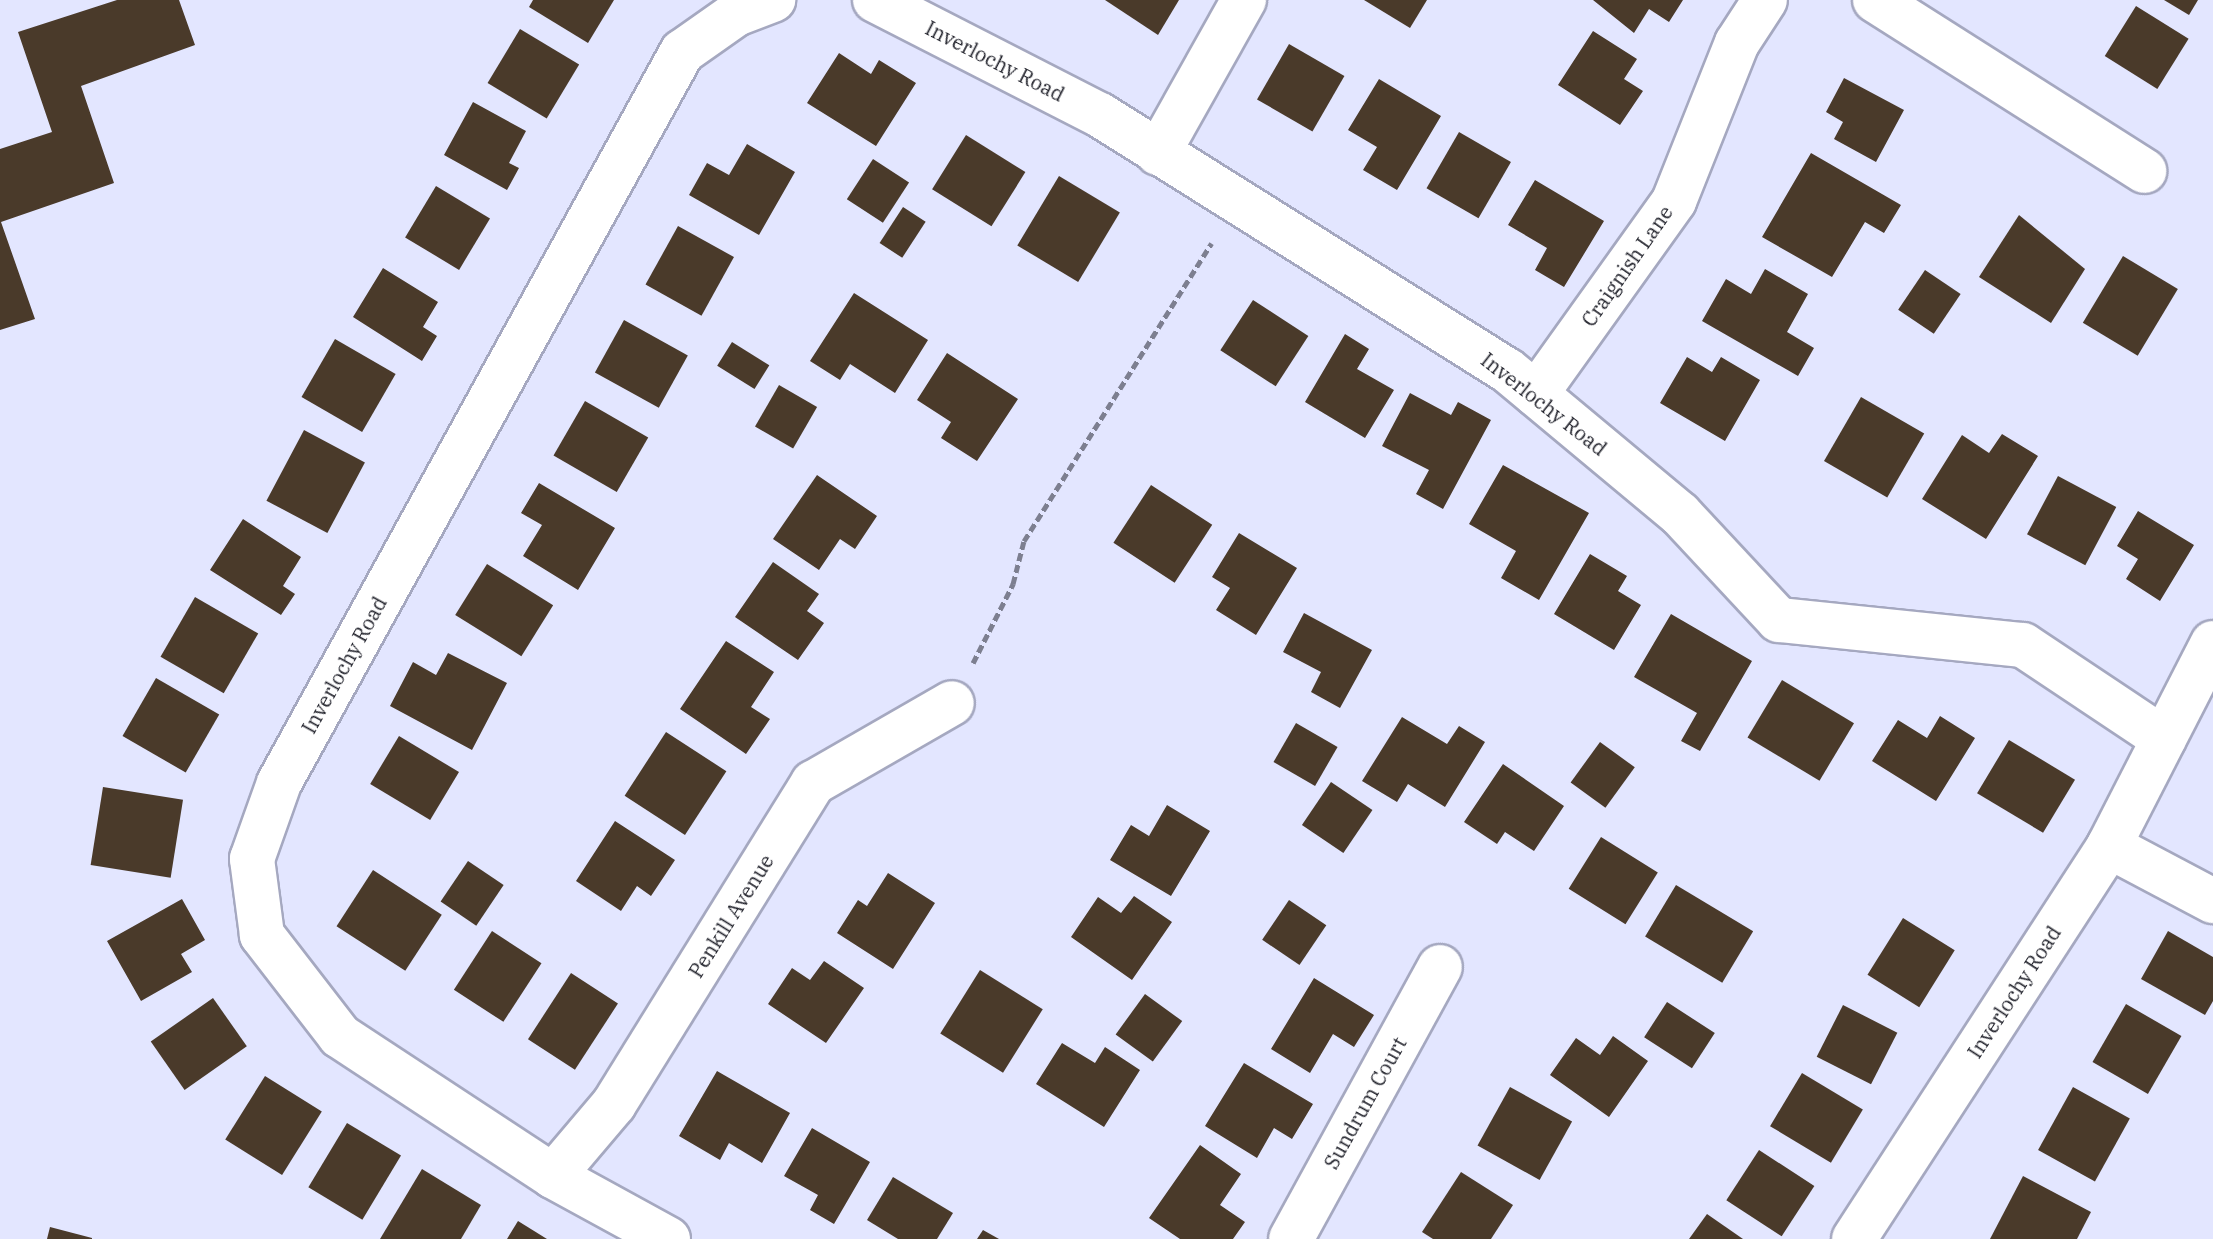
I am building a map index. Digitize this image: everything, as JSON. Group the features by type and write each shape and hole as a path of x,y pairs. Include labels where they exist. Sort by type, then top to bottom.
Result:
{"street":[{"name":"Inverlochy Road","path":"668,1239 553,1176 340,1036 262,935 252,859 279,783 682,52 736,14 773,0"},
{"name":"Inverlochy Road","path":"875,0 1100,115 1536,394 1680,514 1779,620 2023,645 2164,739"},
{"path":"1158,153 1244,0"},
{"name":"Craignish Lane","path":"1536,394 1674,201 1737,43 1765,0"},
{"path":"1875,0 2144,171"},
{"name":"Inverlochy Road","path":"1854,1239 2109,846 2213,643"},
{"name":"Penkill Avenue","path":"553,1176 614,1104 813,783 952,703"},
{"path":"2109,846 2213,901"},
{"name":"Sundrum Court","path":"1291,1239 1440,967"}],"path":[{"path":"952,703 1013,584 1024,541 1238,201"}],"building":[{"path":"117,0 179,0 195,45 81,86 114,183 1,222 35,319 0,330 0,149 52,132 18,32"},
{"path":"533,0 614,0 588,43 529,7"},
{"path":"1105,0 1179,0 1158,35"},
{"path":"1364,0 1427,0 1410,28"},
{"path":"1593,0 1683,0 1669,22 1649,9 1634,33"},
{"path":"2164,0 2198,0 2189,15"},
{"path":"2136,6 2189,39 2157,89 2105,56"},
{"path":"520,29 579,65 547,119 488,83"},
{"path":"1593,31 1637,59 1624,79 1643,91 1620,125 1558,85"},
{"path":"1289,44 1344,76 1312,131 1257,99"},
{"path":"839,53 871,74 879,60 916,83 876,146 807,103"},
{"path":"1844,78 1904,110 1876,162 1834,139 1843,122 1826,112"},
{"path":"1379,79 1441,116 1397,190 1363,170 1377,147 1348,130"},
{"path":"473,102 526,131 509,163 519,168 507,190 444,155"},
{"path":"1459,132 1511,162 1478,218 1426,188"},
{"path":"966,135 1025,172 991,226 932,189"},
{"path":"747,144 795,172 759,235 689,195 707,163 729,175"},
{"path":"1811,153 1901,205 1884,233 1865,222 1832,277 1762,237"},
{"path":"873,159 909,182 883,223 847,199"},
{"path":"1059,176 1120,213 1078,282 1017,245"},
{"path":"1535,180 1604,221 1564,287 1535,270 1547,248 1508,225"},
{"path":"436,186 490,218 459,270 405,237"},
{"path":"903,207 926,222 902,258 880,243"},
{"path":"2019,215 2085,269 2051,323 1979,277"},
{"path":"678,226 734,257 701,316 646,285"},
{"path":"2123,256 2178,289 2138,356 2083,323"},
{"path":"383,268 438,302 423,327 437,336 422,361 353,317"},
{"path":"1765,269 1808,294 1787,332 1814,348 1798,376 1702,321 1726,279 1751,294"},
{"path":"1925,270 1961,294 1934,334 1898,310"},
{"path":"854,293 928,340 895,393 850,364 840,380 810,361"},
{"path":"1253,300 1308,336 1276,386 1220,350"},
{"path":"624,320 688,355 659,408 595,372"},
{"path":"1345,334 1369,349 1357,369 1394,390 1365,438 1305,402"},
{"path":"335,339 396,374 362,432 302,397"},
{"path":"732,342 769,365 754,389 717,366"},
{"path":"947,353 1018,399 977,461 941,438 951,422 917,400"},
{"path":"1687,357 1712,372 1721,357 1760,380 1725,441 1660,403"},
{"path":"779,385 817,407 793,449 755,427"},
{"path":"1410,393 1451,415 1458,402 1491,420 1443,509 1416,494 1429,470 1382,446"},
{"path":"1861,397 1924,434 1887,498 1824,461"},
{"path":"585,401 648,438 617,492 554,456"},
{"path":"304,430 365,462 327,533 266,501"},
{"path":"2002,434 2038,456 1986,539 1922,499 1962,435 1989,453"},
{"path":"1503,465 1589,513 1539,600 1501,578 1516,551 1469,524"},
{"path":"817,475 877,516 855,549 840,539 819,570 773,539"},
{"path":"2058,476 2116,507 2085,565 2027,534"},
{"path":"539,483 615,528 578,590 523,556 542,525 521,513"},
{"path":"1151,485 1212,525 1175,583 1113,543"},
{"path":"2138,511 2194,545 2160,601 2126,579 2138,559 2117,546"},
{"path":"243,519 301,557 283,586 295,594 281,615 210,570"},
{"path":"1239,533 1297,568 1256,635 1216,610 1230,588 1212,577"},
{"path":"1590,554 1627,576 1618,591 1641,605 1614,650 1554,614"},
{"path":"773,562 819,594 807,611 824,623 798,660 735,617"},
{"path":"487,564 553,605 521,656 455,615"},
{"path":"195,597 258,634 224,693 160,657"},
{"path":"1304,613 1372,650 1340,708 1311,692 1321,672 1283,652"},
{"path":"1671,614 1752,661 1700,751 1681,741 1697,713 1634,677"},
{"path":"726,641 774,672 751,707 770,719 746,754 680,709"},
{"path":"448,653 507,683 472,750 390,706 413,662 436,675"},
{"path":"156,678 219,714 186,773 122,736"},
{"path":"1782,680 1854,723 1819,781 1747,737"},
{"path":"1940,716 1975,738 1936,801 1872,761 1898,720 1927,738"},
{"path":"1402,717 1447,744 1459,726 1485,742 1445,807 1408,784 1397,802 1362,781"},
{"path":"1296,723 1338,747 1315,786 1274,762"},
{"path":"666,732 726,771 685,835 625,796"},
{"path":"399,736 459,772 430,820 370,784"},
{"path":"2009,740 2075,780 2043,833 1977,793"},
{"path":"1600,742 1635,767 1605,808 1571,782"},
{"path":"1503,764 1564,806 1534,851 1505,832 1497,844 1464,822"},
{"path":"1331,782 1372,810 1343,853 1302,825"},
{"path":"103,787 183,800 171,878 91,865"},
{"path":"1167,805 1210,831 1171,896 1110,860 1131,825 1149,836"},
{"path":"615,821 675,860 651,896 637,886 621,911 576,881"},
{"path":"1601,837 1658,873 1625,924 1569,889"},
{"path":"468,861 504,885 476,926 441,902"},
{"path":"373,870 442,915 405,971 337,926"},
{"path":"888,873 935,903 893,969 837,933 858,900 867,906"},
{"path":"1676,885 1753,931 1722,983 1645,936"},
{"path":"1134,896 1172,922 1132,980 1071,937 1098,897 1121,913"},
{"path":"182,899 205,940 181,954 192,972 141,1001 107,941"},
{"path":"1289,900 1326,925 1299,965 1262,940"},
{"path":"1903,918 1955,950 1919,1007 1867,975"},
{"path":"492,931 541,963 503,1022 454,990"},
{"path":"2168,931 2213,957 2213,1001 2205,1015 2141,979"},
{"path":"824,961 864,988 826,1043 768,1004 792,968 810,980"},
{"path":"980,970 1043,1009 1003,1073 940,1034"},
{"path":"571,973 618,1003 575,1070 528,1039"},
{"path":"1314,978 1374,1015 1354,1047 1333,1034 1310,1073 1271,1049"},
{"path":"1145,994 1182,1021 1153,1061 1116,1034"},
{"path":"213,998 247,1046 185,1090 151,1042"},
{"path":"1667,1002 1715,1033 1692,1068 1644,1037"},
{"path":"2126,1004 2181,1036 2148,1094 2092,1062"},
{"path":"1843,1005 1897,1033 1871,1084 1817,1057"},
{"path":"1613,1036 1648,1061 1609,1117 1550,1075 1576,1038 1600,1055"},
{"path":"1062,1043 1095,1063 1105,1047 1140,1070 1104,1127 1036,1084"},
{"path":"1244,1063 1313,1104 1292,1139 1274,1128 1257,1158 1205,1126"},
{"path":"717,1071 790,1113 762,1163 729,1143 720,1160 679,1136"},
{"path":"1802,1073 1863,1110 1831,1163 1770,1126"},
{"path":"265,1076 322,1112 282,1175 225,1140"},
{"path":"1510,1087 1572,1121 1540,1180 1478,1146"},
{"path":"2073,1087 2130,1119 2095,1181 2038,1150"},
{"path":"347,1123 401,1155 362,1220 308,1187"},
{"path":"812,1128 870,1162 834,1224 810,1210 818,1195 784,1176"},
{"path":"1200,1145 1241,1174 1220,1205 1245,1222 1233,1239 1180,1239 1149,1218"},
{"path":"1759,1150 1814,1186 1782,1236 1726,1200"},
{"path":"422,1169 481,1205 461,1239 380,1239"},
{"path":"1461,1172 1513,1205 1491,1239 1433,1239 1422,1232"},
{"path":"2023,1176 2091,1212 2077,1239 1990,1239"},
{"path":"893,1177 953,1213 937,1239 898,1239 867,1220"},
{"path":"1707,1214 1743,1239 1689,1239"},
{"path":"518,1221 547,1239 507,1239"},
{"path":"50,1227 92,1238 92,1239 47,1239"},
{"path":"983,1230 999,1239 977,1239"}]}
